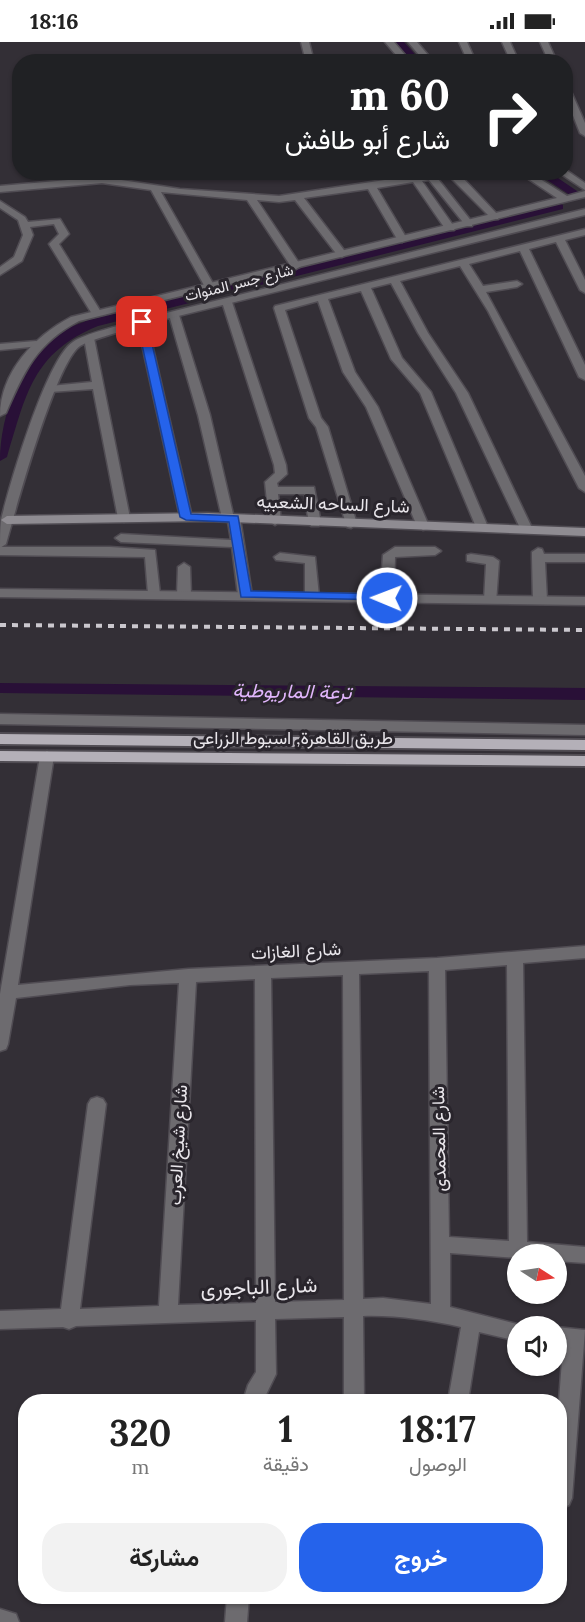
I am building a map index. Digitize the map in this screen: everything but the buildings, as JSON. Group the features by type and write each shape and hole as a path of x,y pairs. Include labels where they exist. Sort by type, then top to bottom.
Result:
{"highway":[{"name":"طريق القاهرة, اسيوط الزراعى","path":"0,740 585,745"},
{"name":"طريق القاهرة, اسيوط الزراعى","path":"0,756 585,761"}],"main road":[{"name":"شارع الساحه الشعبيه","path":"7,520 186,517 585,532"}],"street":[{"path":"389,42 400,54"},
{"path":"412,42 423,54"},
{"path":"573,105 585,133"},
{"path":"0,189 93,180 180,192 279,199 402,180"},
{"path":"416,180 450,228"},
{"path":"434,180 469,224"},
{"path":"453,180 495,217"},
{"path":"535,180 566,199"},
{"path":"371,185 402,239"},
{"path":"154,188 210,287"},
{"name":"شارع جسر المنوات","path":"0,413 18,373 36,344 63,324 96,312 210,287 585,194"},
{"path":"249,196 296,266"},
{"path":"297,196 342,254"},
{"path":"0,204 22,219 28,236 18,259 0,272"},
{"name":"شارع جسر المنوات","path":"0,544 50,389 72,348 89,338 142,322 585,212"},
{"path":"26,225 57,220 64,232 54,244 96,312"},
{"path":"351,524 322,427 315,418 280,307 585,232"},
{"path":"558,239 585,290"},
{"path":"523,248 585,377"},
{"path":"463,263 480,290 585,488"},
{"path":"394,280 423,333 462,393 526,528"},
{"path":"480,290 517,284"},
{"path":"365,287 397,359 425,392 482,527"},
{"path":"322,297 349,372 372,407 423,526"},
{"path":"227,302 280,465 281,473 272,481 275,521"},
{"path":"174,315 204,415 238,544 245,595"},
{"path":"142,322 186,517"},
{"path":"89,338 124,518"},
{"path":"0,347 36,344"},
{"path":"50,389 97,385"},
{"path":"272,490 310,490 315,523"},
{"path":"121,538 238,544"},
{"path":"0,551 151,553 154,594"},
{"path":"387,598 389,555 395,551 435,551"},
{"path":"540,600 538,555 585,558"},
{"path":"280,557 311,560 312,596"},
{"path":"471,558 493,561 491,600"},
{"path":"184,567 184,595"},
{"path":"0,593 585,601"},
{"path":"0,719 585,730"},
{"path":"0,1044 47,756"},
{"name":"شارع الغازات","path":"9,992 188,975 437,964 585,952"},
{"path":"515,958 519,1244"},
{"name":"شارع المحمدى","path":"437,964 441,1314"},
{"path":"351,968 354,1394"},
{"path":"255,1394 266,1374 263,973"},
{"name":"شارع شيخ العرب","path":"168,1315 188,975"},
{"path":"69,1320 97,1104"},
{"path":"440,1244 507,1249"},
{"path":"567,1254 585,1255"},
{"name":"شارع الباجورى","path":"0,1320 69,1320 354,1307 441,1314 507,1330"},
{"path":"459,1394 471,1322"},
{"path":"567,1418 572,1337"},
{"path":"236,1622 237,1604"},
{"path":"0,1620 8,1622"}],"waterway":[{"path":"399,42 410,54"},
{"path":"553,180 574,193"},
{"path":"0,457 16,407 30,375 50,347 74,330 93,323 559,207"},
{"name":"ترعة الماريوطية","path":"0,688 585,694"}],"railway":[{"path":"0,625 585,630"}],"route":[{"path":"142,322 186,517 234,518 245,595 387,598"}]}
